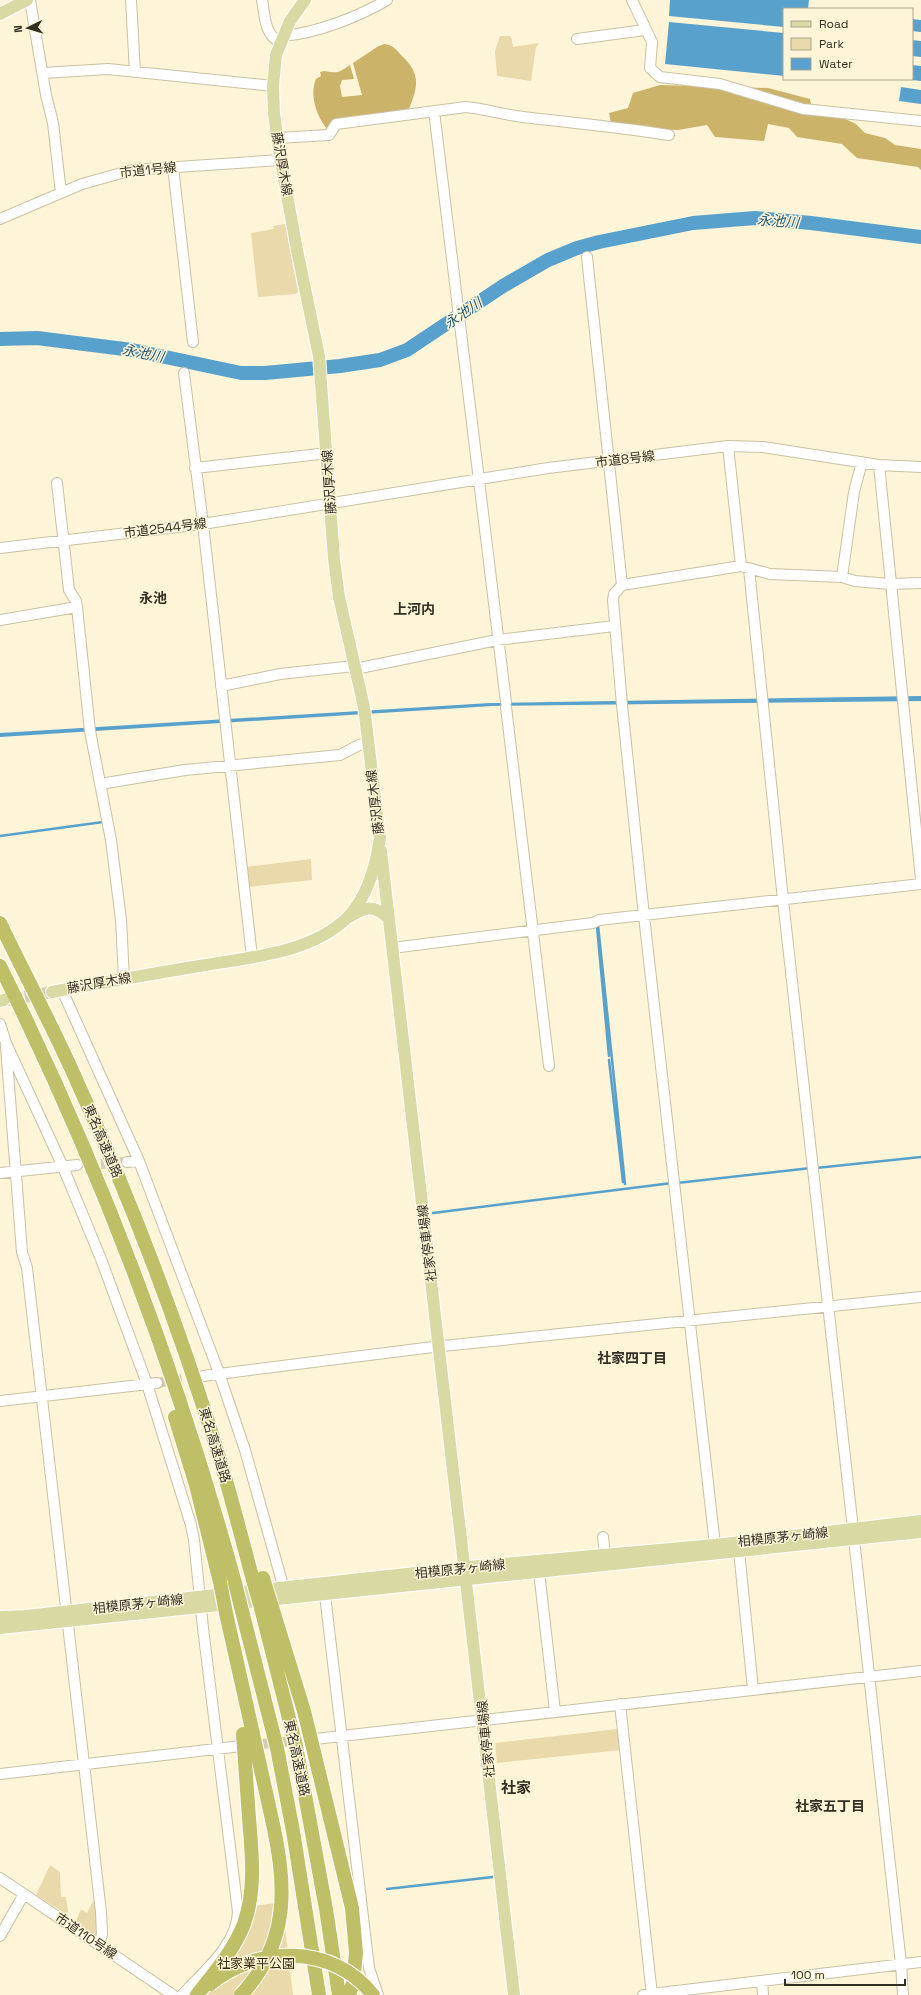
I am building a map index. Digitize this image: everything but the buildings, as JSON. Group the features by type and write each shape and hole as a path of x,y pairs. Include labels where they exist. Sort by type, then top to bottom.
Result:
{"highway":[{"name":"東名高速道路","path":"0,923 78,1084 136,1220 177,1328 217,1448 266,1607 296,1746 325,1902 339,1995"},
{"name":"東名高速道路","path":"0,966 6,998 86,1153 139,1288 197,1454 235,1583 277,1748 296,1846 320,1995"},
{"path":"139,1288 157,1357 196,1485 220,1582 239,1694 253,1737 280,1860 282,1905 277,1933 272,1948 258,1974 241,1995"},
{"path":"266,1607 304,1711 346,1886 356,1939 355,1968 349,1995"},
{"path":"198,1995 226,1957 238,1936 244,1924 250,1897 252,1883 253,1737"},
{"path":"198,1995 221,1976 248,1962 270,1956 294,1955 316,1958 338,1967 360,1982 373,1995"}],"main road":[{"path":"0,14 27,0"},
{"name":"藤沢厚木線","path":"57,991 252,957 294,947 313,940 333,929 348,918 362,896 375,863 380,838 364,711 339,597 319,356 277,138 273,86 276,55 290,21 305,0"},
{"name":"社家停車場線","path":"380,838 388,918 440,1347 514,1995"},
{"path":"362,896 371,890 375,890 386,897"},
{"path":"348,918 369,908 378,909 388,918"},
{"name":"相模原茅ヶ崎線","path":"0,1628 68,1616 200,1602 284,1589 466,1574 540,1572 739,1552 854,1534 921,1521"},
{"name":"相模原茅ヶ崎線","path":"200,1602 325,1595 605,1555 854,1534 921,1532"},
{"name":"相模原茅ヶ崎線","path":"0,1617 68,1616"}],"street":[{"path":"30,0 53,123 61,193"},
{"path":"131,0 135,72"},
{"path":"262,0 270,34 274,39 282,39 297,35 354,16 387,0"},
{"path":"632,0 652,42 650,68 660,77 720,84 803,109 921,121"},
{"path":"578,39 645,30"},
{"path":"43,73 90,69 273,86"},
{"path":"277,138 329,135 336,124 466,107 480,108 503,114 620,127 669,135"},
{"path":"434,111 549,1066"},
{"name":"市道1号線","path":"0,220 97,179 132,170 281,160"},
{"path":"173,167 193,342"},
{"path":"587,257 622,585"},
{"path":"184,373 203,524 252,957"},
{"path":"728,446 764,702 783,900 870,1676 901,1964 903,1995"},
{"name":"市道8号線","path":"330,503 548,468 728,446 770,448 879,465 921,467"},
{"path":"195,468 328,453"},
{"path":"842,577 854,492 862,462"},
{"path":"879,465 890,584 903,689 901,698 921,879"},
{"path":"57,483 69,590 76,601 77,607 90,729 111,840 121,920 124,979"},
{"name":"市道2544号線","path":"0,548 203,524 330,503"},
{"path":"715,1545 644,916 614,626 614,594 622,585 745,567 770,574 842,577 855,581 890,584 921,583"},
{"path":"0,620 77,607"},
{"path":"221,686 280,674 355,668 497,640 614,626"},
{"path":"100,784 151,775 230,765 340,755 359,745 368,743"},
{"path":"392,948 593,923 599,920 921,884"},
{"path":"57,991 139,1161 219,1373 245,1450 284,1589"},
{"path":"0,1024 6,1043 63,1167 152,1384 194,1540 217,1749 237,1901 238,1923 231,1938 182,1995"},
{"path":"6,1043 22,1252 27,1268 101,1912 102,1934 99,1945"},
{"path":"127,1162 139,1161"},
{"path":"0,1173 76,1165"},
{"path":"203,1376 440,1347 921,1297"},
{"path":"0,1401 152,1384"},
{"path":"603,1537 605,1555"},
{"path":"739,1552 753,1690"},
{"path":"540,1572 555,1711"},
{"path":"325,1595 369,1968 378,1995"},
{"path":"315,1739 921,1671"},
{"path":"620,1704 649,1995 921,1962"},
{"path":"0,1774 217,1749 253,1737"},
{"name":"市道110号線","path":"0,1878 173,1995"},
{"path":"0,1936 24,1894"},
{"path":"762,1981 763,1995"}],"green space":[{"path":"500,36 511,36 513,47 539,43 536,47 531,81 497,76 495,51"},
{"path":"285,224 298,292 296,294 258,297 251,233 274,229 273,226"},
{"path":"311,859 312,880 248,887 246,867"},
{"path":"618,1729 621,1750 497,1763 495,1743"},
{"path":"50,1865 60,1872 61,1897 66,1897 68,1911 66,1914 36,1895"},
{"path":"93,1901 97,1906 96,1936 76,1921 81,1909 87,1913"},
{"name":"社家業平公園","path":"282,1902 293,1995 194,1995 247,1907"}],"shaded area":[{"path":"384,44 390,45 396,50 408,63 415,75 416,87 409,109 329,131 321,120 315,106 313,92 316,79 321,76 320,72 337,72 350,65 354,79 342,80 340,86 342,97 362,95 353,63"},
{"path":"660,85 768,88 810,99 813,112 828,117 843,118 856,124 865,133 885,138 895,145 921,149 921,170 918,167 857,158 842,144 797,137 789,128 768,124 764,141 715,137 707,125 678,130 612,128 609,113 628,108 633,93"}],"water":[{"path":"670,0 809,0 808,8 783,8 783,27 669,16"},
{"path":"913,19 921,20 921,32 913,31"},
{"path":"669,22 783,33 783,76 665,64"},
{"path":"913,40 921,41 921,57 913,56"},
{"path":"913,65 921,66 921,81 912,80"},
{"path":"901,87 921,90 921,104 899,101"},
{"path":"921,696 921,701 492,706 0,737 0,733 490,703"}],"waterway":[{"name":"永池川","path":"0,339 37,338 132,350 241,373 265,373 340,366 380,360 407,350 503,286 548,260 577,248 599,242 693,223 755,218 811,223 921,237"},
{"path":"0,836 103,822"},
{"path":"598,925 625,1184"},
{"path":"597,927 609,1056"},
{"path":"609,1060 623,1182"},
{"path":"816,1168 921,1157"},
{"path":"677,1183 811,1168"},
{"path":"433,1213 672,1183"},
{"path":"387,1889 493,1877"}],"tunnel":[{"path":"7,1000 52,992"},
{"path":"86,1165 127,1162"},
{"path":"157,1383 200,1376"},
{"path":"262,1744 315,1739"}],"district":[{"name":"永池","path":"153,598"},
{"name":"上河内","path":"414,609"},
{"name":"社家四丁目","path":"632,1358"},
{"name":"社家","path":"516,1787"},
{"name":"社家五丁目","path":"830,1806"}]}
